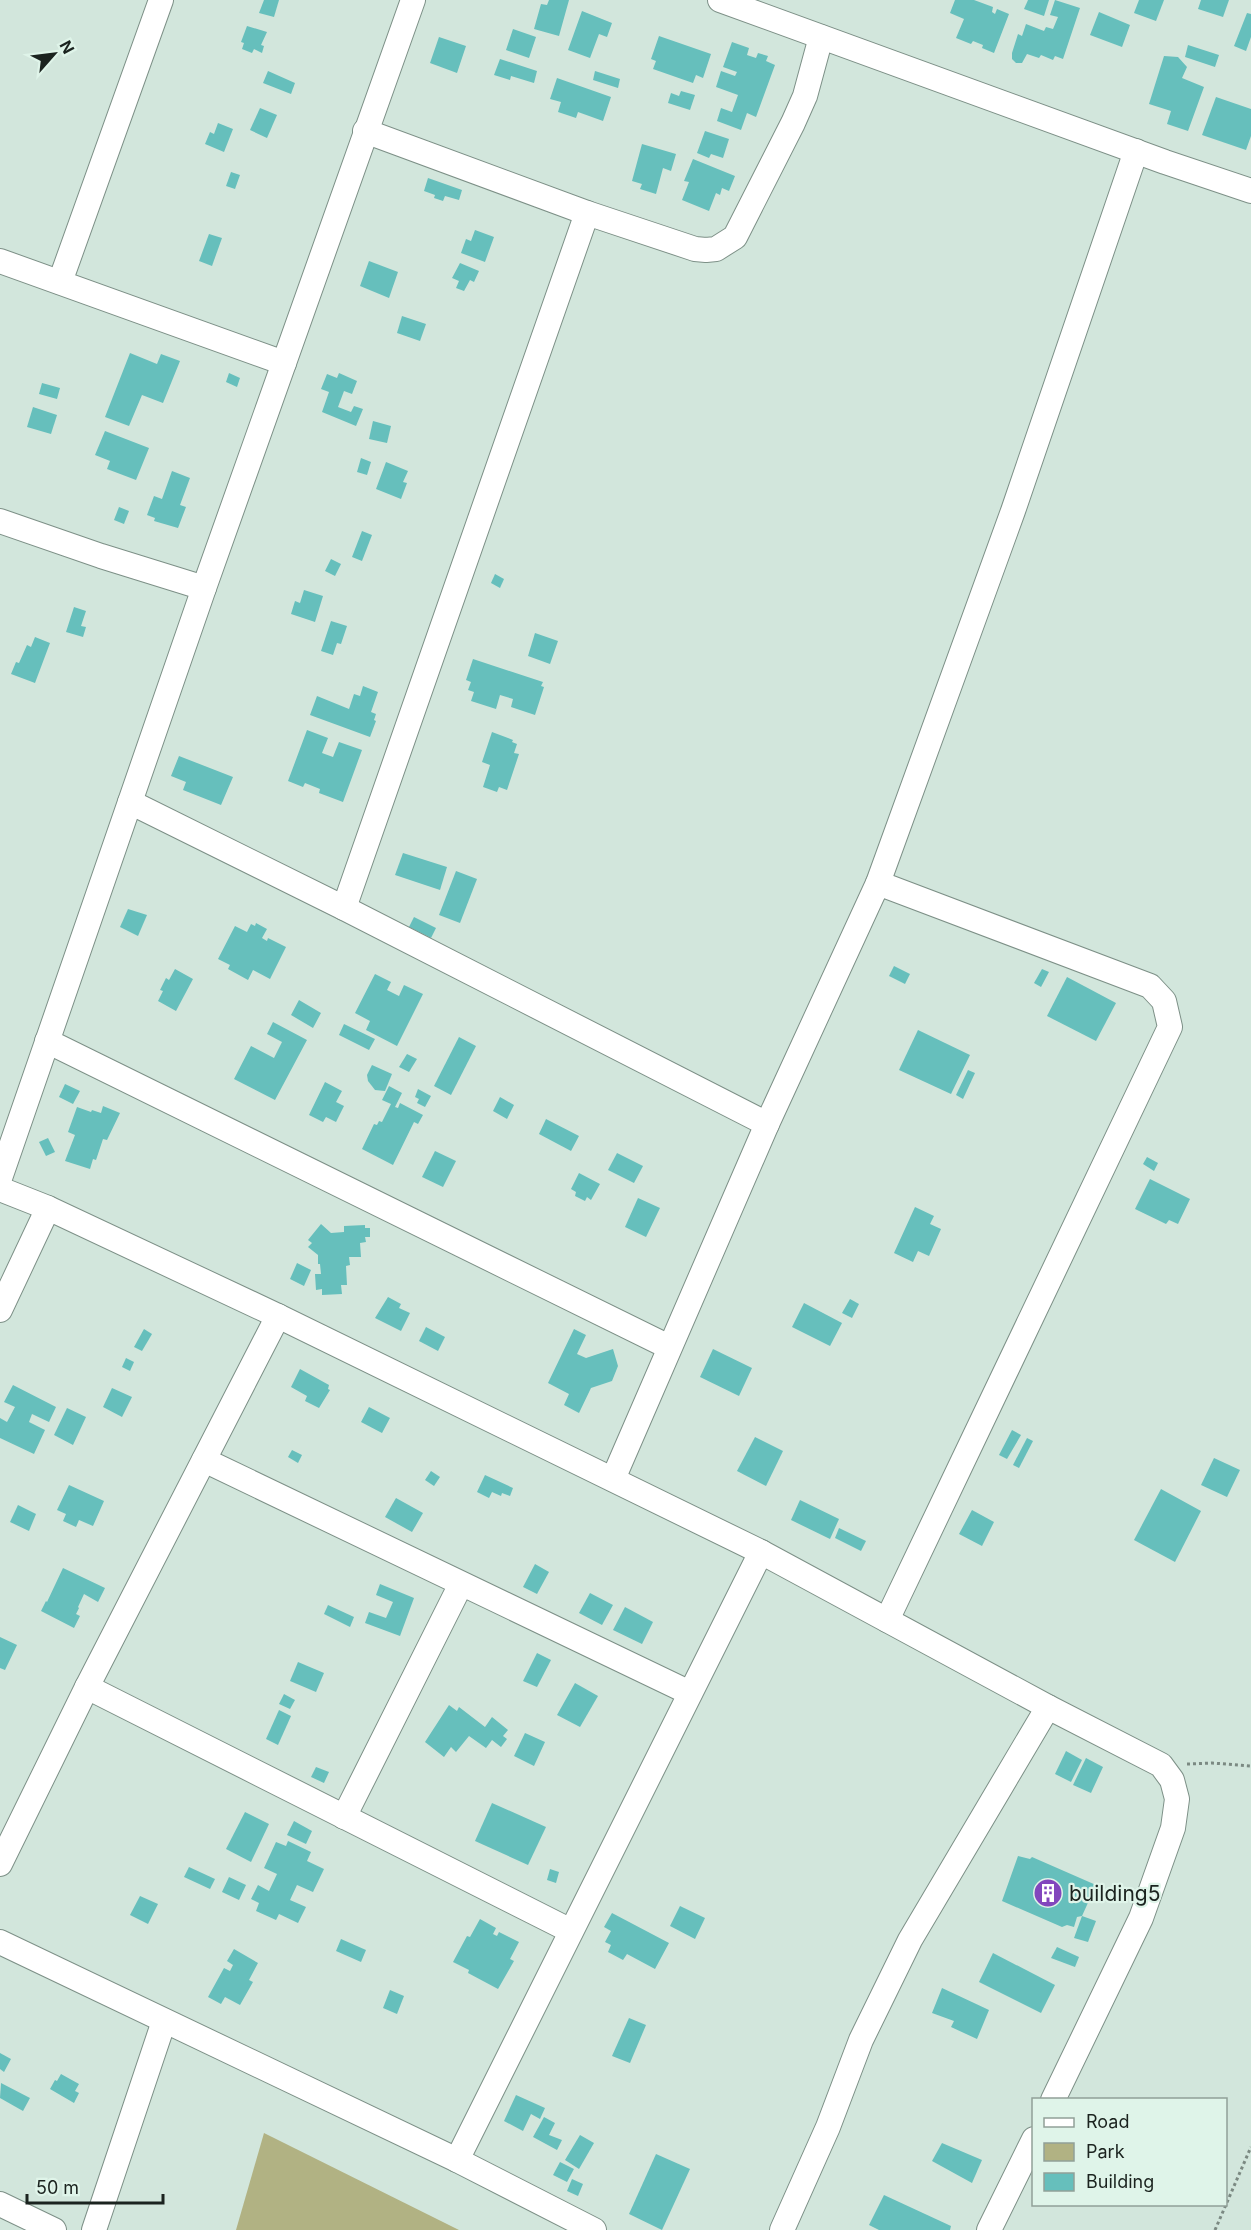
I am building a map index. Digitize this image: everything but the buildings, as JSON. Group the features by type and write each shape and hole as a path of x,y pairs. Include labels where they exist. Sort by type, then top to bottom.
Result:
{"street":[{"path":"60,282 161,0"},
{"path":"0,1178 204,588 413,0"},
{"path":"720,0 1136,152 1251,190"},
{"path":"365,131 587,213 695,249 716,249 735,237 793,123 804,96 821,37"},
{"path":"614,1479 767,1124 878,884 1013,511 1136,152"},
{"path":"344,908 587,213"},
{"path":"0,261 284,363"},
{"path":"0,521 204,588"},
{"path":"130,802 344,908 767,1124"},
{"path":"878,884 1150,986 1164,1001 1170,1027 886,1620"},
{"path":"47,1041 669,1347"},
{"path":"0,1189 48,1208 278,1316 614,1479 761,1552 1048,1707 1161,1765 1172,1780 1178,1799 1173,1828 1142,1918 1054,2098"},
{"path":"0,1310 48,1208"},
{"path":"0,1864 87,1687 278,1316"},
{"path":"204,1460 690,1693"},
{"path":"457,2160 761,1552"},
{"path":"344,1817 461,1584"},
{"path":"87,1687 571,1931"},
{"path":"782,2230 828,2127 861,2040 910,1940 1048,1707"},
{"path":"0,1942 457,2160 594,2230"},
{"path":"94,2230 164,2021"},
{"path":"989,2230 1032,2143"},
{"path":"0,2204 54,2230"}],"path":[{"path":"1161,1765 1212,1763 1251,1766"},
{"path":"1227,2202 1251,2147"},
{"path":"1215,2230 1225,2206"}],"green space":[{"path":"264,2133 459,2230 236,2230"}],"place":[{"name":"building5","path":"1048,1893"}]}
